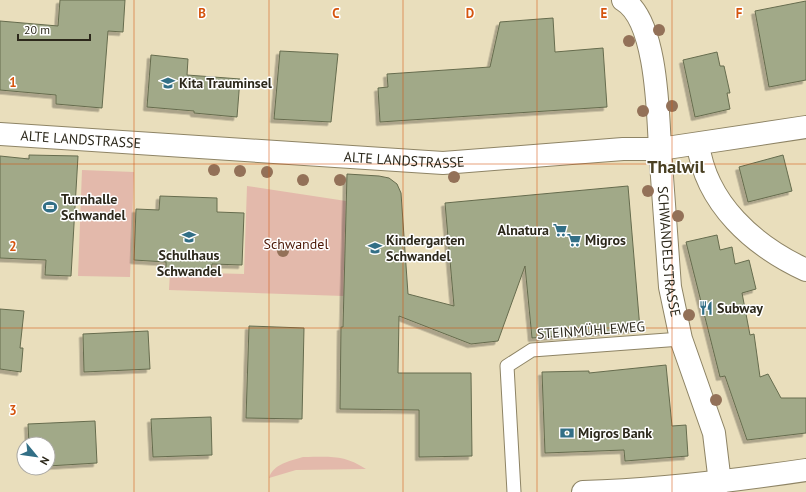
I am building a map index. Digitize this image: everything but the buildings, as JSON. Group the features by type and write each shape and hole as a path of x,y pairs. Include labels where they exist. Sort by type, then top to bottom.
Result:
{"street":[{"name":"SCHWANDELSTRASSE","path":"623,0 636,13 643,26 649,49 656,90 670,287 681,339 714,433 720,483"},
{"name":"ALTE LANDSTRASSE","path":"0,134 443,163 623,150 660,149 806,127"},
{"path":"698,144 700,159 711,185 730,216 754,240 784,260 806,270"},
{"path":"583,492 720,483 806,470"}],"lane":[{"name":"STEINMÜHLEWEG","path":"514,492 507,366 532,350 681,339"}],"green space":[{"path":"82,170 134,172 130,277 78,276"},
{"name":"Schwandel","path":"247,186 346,201 344,296 169,290 170,272 244,274"},
{"path":"303,457 336,457 358,464 366,469 296,470 269,478 274,469 278,466"}],"place":[{"name":"Kita Trauminsel","path":"168,83"},
{"name":"Turnhalle Schwandel","path":"50,207"},
{"name":"Alnatura","path":"560,230"},
{"name":"Schulhaus Schwandel","path":"189,237"},
{"name":"Migros","path":"574,240"},
{"name":"Kindergarten Schwandel","path":"375,248"},
{"name":"Subway","path":"706,308"},
{"name":"Migros Bank","path":"567,433"}],"district":[{"name":"Thalwil","path":"676,167"}]}
